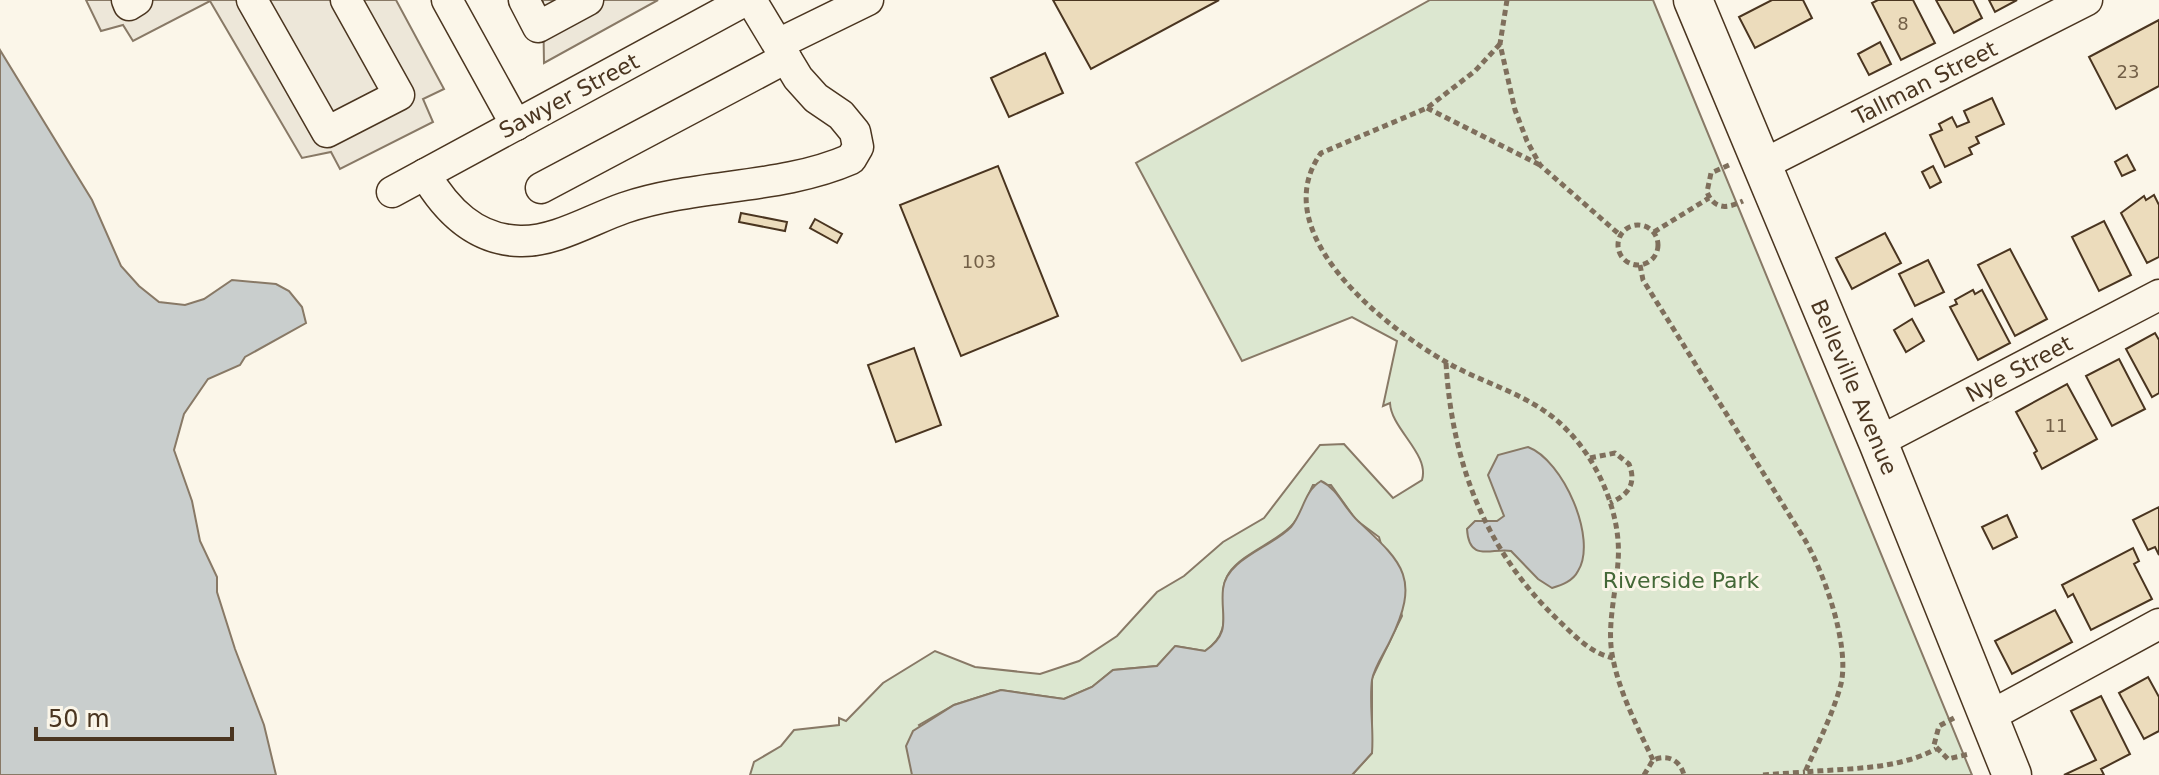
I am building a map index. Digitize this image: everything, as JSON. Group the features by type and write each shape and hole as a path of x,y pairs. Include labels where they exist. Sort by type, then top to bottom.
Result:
{"main road":[{"name":"Belleville Avenue","path":"1693,0 1745,165 1878,442 1971,718 2012,775"}],"street":[{"path":"127,0 129,5 137,0"},
{"path":"252,0 327,132 399,95 346,0"},
{"path":"447,0 516,125"},
{"path":"524,0 538,27 588,0"},
{"path":"425,174 439,198 461,221 488,235 520,242 556,234 628,207 718,187 793,178 851,159 858,147 855,132 841,115 816,98 748,0"},
{"name":"Sawyer Street","path":"392,192 748,0"},
{"path":"541,188 868,0"},
{"name":"Tallman Street","path":"1745,165 2087,0"},
{"name":"Nye Street","path":"1878,442 2159,295"},
{"path":"1971,718 2159,624"}],"path":[{"path":"1507,0 1500,44 1515,110 1540,165"},
{"path":"1500,44 1475,71 1427,108 1321,153 1308,183 1310,229 1337,273 1372,307 1446,362 1537,406 1567,429 1590,458 1610,503 1619,558 1613,658 1637,726 1653,760"},
{"path":"1427,108 1540,165 1620,235 1620,255 1631,264 1650,261 1658,251 1654,232"},
{"path":"1709,198 1708,179 1711,173 1745,165"},
{"path":"1709,198 1727,208 1743,201"},
{"path":"1654,232 1709,198"},
{"path":"1620,235 1636,225 1654,232"},
{"path":"1640,265 1643,280 1809,547 1823,578 1842,671 1835,701 1805,772"},
{"path":"1446,362 1454,436 1478,510 1502,554 1520,580 1577,638 1603,656 1613,658"},
{"path":"1590,458 1615,453 1629,464 1633,481 1630,489 1610,503"},
{"path":"1969,754 1948,759 1936,749 1935,732 1971,718"},
{"path":"1763,775 1887,766 1913,760 1936,749"},
{"path":"1653,760 1674,759 1684,775"},
{"path":"1644,775 1653,760"}],"green space":[{"name":"Riverside Park","path":"1430,0 1653,0 1972,775 1352,775 1372,753 1372,678 1402,616 1379,537 1356,520 1331,485 1313,485 1293,524 1241,560 1229,573 1223,593 1221,632 1205,651 1176,646 1157,666 1113,670 1092,687 1064,699 1001,690 954,705 919,725 958,775 750,775 754,762 781,746 794,730 839,725 839,718 846,721 883,683 935,651 975,667 1040,674 1079,661 1117,636 1157,592 1184,576 1223,542 1264,518 1320,445 1344,444 1393,498 1422,480 1423,470 1416,451 1392,413 1390,403 1383,406 1397,341 1352,317 1242,361 1136,163"}],"shaded area":[{"path":"86,0 396,0 444,89 423,99 433,122 340,169 331,152 302,158 210,1 133,41 123,25 101,31"},
{"path":"543,0 658,0 544,63"},
{"path":"0,50 92,200 121,266 139,286 159,302 185,305 204,299 232,280 276,284 289,291 302,307 306,323 245,357 240,365 208,379 184,414 174,450 192,501 200,541 217,577 217,592 235,649 264,725 276,775 0,775"},
{"path":"1528,447 1553,467 1564,484 1574,502 1584,540 1583,557 1576,574 1552,588 1538,579 1511,551 1483,552 1472,547 1467,529 1475,521 1497,521 1504,516 1488,475 1498,455"},
{"path":"1321,481 1332,489 1396,561 1405,586 1399,619 1372,680 1372,753 1352,775 912,775 906,746 913,731 954,705 1001,690 1064,699 1092,687 1113,670 1157,666 1175,646 1205,651 1214,644 1222,630 1223,589 1232,569 1291,527 1307,496"}],"building":[{"path":"1053,0 1219,0 1091,69"},
{"path":"1772,0 1803,0 1812,18 1755,48 1739,17"},
{"path":"1878,0 1913,0 1935,43 1901,60 1872,3"},
{"path":"1936,0 1973,0 1982,18 1954,33"},
{"path":"1989,0 2017,0 1995,12"},
{"path":"2159,20 2159,86 2116,109 2089,57"},
{"path":"1880,42 1891,64 1869,75 1858,54"},
{"path":"1045,53 1063,93 1009,117 991,78"},
{"path":"1992,98 2004,124 1976,137 1979,143 1969,148 1972,154 1945,167 1930,135 1942,130 1939,124 1952,117 1957,127 1969,122 1964,111"},
{"path":"2127,155 2135,170 2122,176 2115,162"},
{"path":"998,166 1058,316 961,356 900,205"},
{"path":"1933,166 1941,182 1930,188 1922,172"},
{"path":"2154,195 2159,205 2159,257 2147,263 2121,213 2144,196 2146,200"},
{"path":"741,213 787,222 785,231 739,222"},
{"path":"815,219 842,234 837,243 810,228"},
{"path":"2104,221 2131,275 2099,291 2072,237"},
{"path":"1885,233 1901,263 1852,289 1836,258"},
{"path":"2010,249 2047,319 2015,336 1978,265"},
{"path":"1928,260 1944,292 1915,306 1899,274"},
{"path":"1973,290 1975,294 1982,290 2010,343 1978,360 1950,307 1957,304 1955,300"},
{"path":"1912,319 1924,341 1906,352 1894,330"},
{"path":"2155,333 2159,340 2159,393 2152,397 2126,349"},
{"path":"914,348 941,425 896,442 868,365"},
{"path":"2119,359 2145,409 2112,426 2086,376"},
{"path":"2067,384 2097,439 2042,469 2034,453 2037,451 2016,412"},
{"path":"2159,507 2159,555 2155,547 2148,550 2133,520"},
{"path":"2007,515 2017,537 1993,549 1982,527"},
{"path":"2133,548 2139,561 2134,564 2152,599 2091,630 2073,594 2068,597 2062,585"},
{"path":"2055,610 2072,642 2012,674 1995,641"},
{"path":"2148,677 2159,697 2159,731 2144,739 2119,693"},
{"path":"2101,696 2130,754 2101,769 2104,775 2064,775 2096,760 2071,711"}]}
